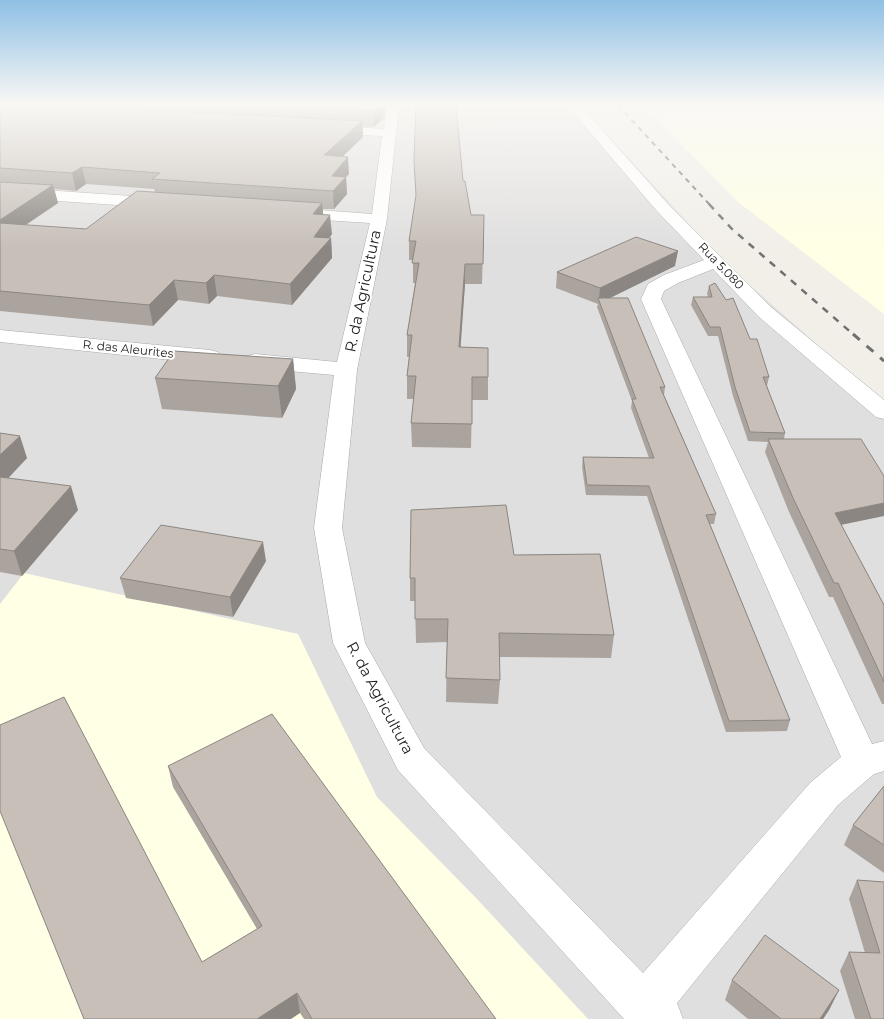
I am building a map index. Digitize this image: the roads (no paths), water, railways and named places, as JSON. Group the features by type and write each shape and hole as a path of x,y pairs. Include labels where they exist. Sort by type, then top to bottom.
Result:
{"street":[{"name":"R. da Agricultura","path":"388,153 379,219 346,370 328,528 349,643 411,759 652,1013"},
{"name":"Rua 5.080","path":"614,153 662,207 765,312 884,412"},
{"path":"0,192 179,205"},
{"path":"279,212 379,219"},
{"path":"652,1013 824,794 873,759 651,298 655,288 671,279 716,262"},
{"name":"R. das Aleurites","path":"0,336 346,370"}],"railway":[{"path":"662,153 710,205"},
{"path":"709,204 732,229 854,335"},
{"path":"853,334 884,361"}]}
